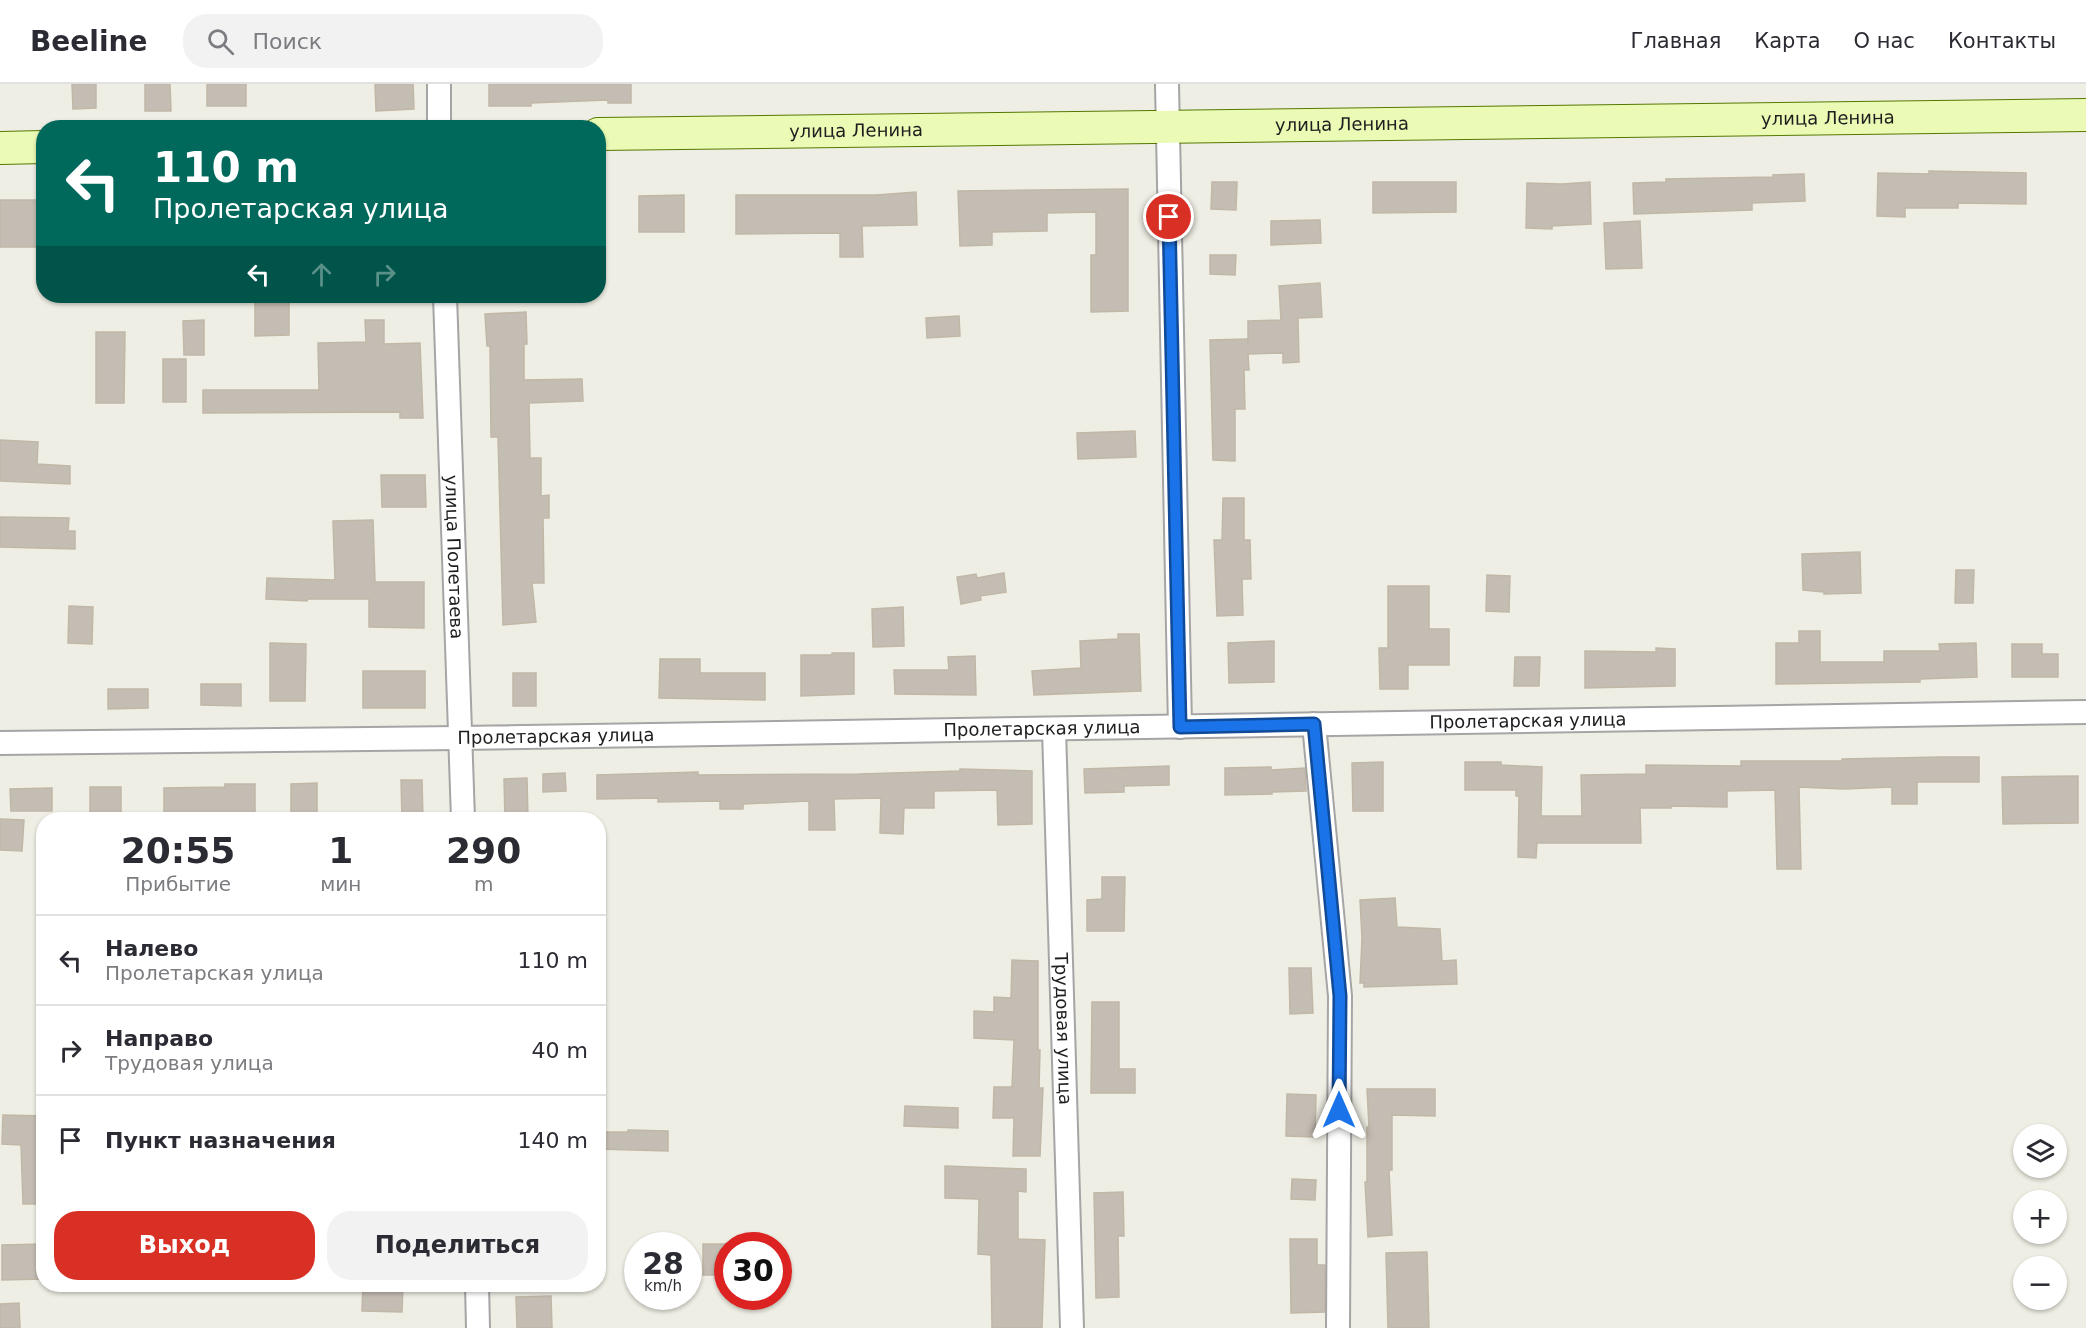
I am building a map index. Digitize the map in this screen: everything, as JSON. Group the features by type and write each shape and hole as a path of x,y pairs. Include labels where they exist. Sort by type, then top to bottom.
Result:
{"street":[{"path":"439,84 439,120"},
{"path":"1167,84 1180,727"},
{"name":"улица Ленина","path":"606,134 2086,115"},
{"path":"0,148 36,147"},
{"name":"улица Полетаева","path":"445,303 463,812"},
{"name":"Пролетарская улица","path":"0,743 460,738 2086,712"},
{"path":"1314,724 1340,996 1338,1328"},
{"name":"Трудовая улица","path":"1054,729 1072,1328"},
{"path":"477,1292 478,1328"}],"building":[{"path":"72,84 96,84 96,108 73,109"},
{"path":"145,84 170,84 171,111 145,111"},
{"path":"207,84 246,84 246,106 207,106"},
{"path":"375,84 413,84 414,109 376,111"},
{"path":"489,84 631,84 631,103 608,103 608,100 531,103 531,106 489,106"},
{"path":"1929,171 2026,173 2026,204 1958,203 1958,208 1905,208 1905,217 1877,216 1878,173 1929,174"},
{"path":"1804,174 1805,201 1752,203 1752,210 1634,214 1633,183 1666,182 1666,179 1773,177 1773,175"},
{"path":"1212,182 1237,182 1236,210 1211,209"},
{"path":"1373,182 1456,182 1456,212 1373,213"},
{"path":"1590,182 1591,224 1552,226 1552,229 1526,228 1527,183"},
{"path":"1128,189 1128,311 1091,312 1091,255 1096,255 1096,212 1047,213 1047,231 992,232 992,245 960,246 958,191"},
{"path":"916,192 917,225 862,226 863,257 840,257 840,233 736,234 736,195 876,195"},
{"path":"684,195 684,232 639,232 639,196"},
{"path":"0,200 36,200 36,247 0,247"},
{"path":"1320,220 1321,243 1271,245 1271,221"},
{"path":"1640,221 1642,268 1606,269 1604,223"},
{"path":"1210,255 1236,255 1235,275 1210,274"},
{"path":"1320,283 1322,317 1298,318 1299,362 1283,363 1283,353 1248,354 1249,370 1244,370 1245,409 1235,409 1235,461 1213,460 1210,340 1248,339 1248,321 1281,320 1279,286"},
{"path":"255,303 289,303 289,335 255,336"},
{"path":"526,312 527,344 524,344 524,380 582,379 583,401 529,403 530,458 541,458 541,496 549,495 549,518 543,518 544,583 532,583 536,622 503,625 498,437 491,437 490,346 487,346 485,314"},
{"path":"959,316 960,336 927,338 926,318"},
{"path":"204,320 204,355 184,355 183,321"},
{"path":"365,320 384,320 384,344 420,343 423,418 400,418 400,412 203,413 203,390 319,390 318,343 366,342"},
{"path":"96,332 125,332 124,403 96,403"},
{"path":"163,359 186,359 186,402 163,402"},
{"path":"1135,431 1136,457 1078,459 1077,433"},
{"path":"0,440 38,442 37,464 70,466 70,484 0,481"},
{"path":"381,475 425,475 426,507 382,507"},
{"path":"1223,498 1244,498 1244,540 1250,540 1251,579 1242,579 1243,615 1217,616 1214,540 1222,540"},
{"path":"0,517 69,518 68,531 75,531 75,549 0,547"},
{"path":"373,520 375,582 424,582 424,628 369,627 369,599 308,599 307,601 266,599 267,578 335,580 333,521"},
{"path":"1860,552 1861,593 1824,594 1824,592 1803,590 1802,554"},
{"path":"1956,570 1974,570 1973,603 1955,603"},
{"path":"1004,573 1006,592 980,596 981,600 961,604 957,577 976,574 977,578"},
{"path":"1487,575 1510,576 1509,612 1486,611"},
{"path":"1388,586 1429,586 1429,629 1449,629 1449,665 1408,665 1408,689 1380,689 1379,648 1388,648"},
{"path":"69,606 93,607 92,644 68,643"},
{"path":"903,607 904,646 873,647 872,609"},
{"path":"1799,631 1820,631 1820,662 1884,662 1884,651 1940,651 1939,644 1976,643 1977,677 1920,679 1920,682 1776,684 1776,643 1799,643"},
{"path":"1118,634 1139,634 1141,691 1034,695 1032,671 1081,668 1080,641 1118,639"},
{"path":"1274,641 1274,682 1229,683 1228,643"},
{"path":"270,643 306,644 305,701 270,701"},
{"path":"2012,644 2042,644 2042,654 2058,654 2058,677 2012,677"},
{"path":"1656,648 1675,649 1675,686 1585,688 1585,651 1656,652"},
{"path":"832,653 854,653 854,694 801,696 801,655 832,655"},
{"path":"975,656 976,695 895,694 894,670 949,670 948,657"},
{"path":"1515,657 1540,657 1539,686 1514,686"},
{"path":"660,659 700,659 700,673 765,673 765,700 659,698"},
{"path":"363,671 425,671 425,708 363,708"},
{"path":"513,673 536,673 536,706 513,706"},
{"path":"201,684 241,684 241,706 201,705"},
{"path":"108,689 148,689 148,708 108,709"},
{"path":"1979,757 1979,782 1917,782 1917,804 1892,804 1892,787 1844,789 1799,787 1801,869 1777,869 1775,790 1727,791 1727,807 1640,808 1641,843 1537,843 1536,858 1518,857 1519,796 1516,796 1516,790 1465,790 1465,762 1501,762 1501,765 1542,767 1541,816 1582,816 1581,775 1646,774 1646,765 1741,766 1741,761 1842,761 1842,759"},
{"path":"1383,762 1383,811 1353,811 1352,763"},
{"path":"1169,766 1169,785 1124,786 1124,792 1085,793 1084,769"},
{"path":"1271,767 1271,770 1305,768 1306,791 1225,795 1225,768"},
{"path":"960,769 1032,771 1032,824 998,825 997,790 934,791 934,808 904,808 903,834 880,833 881,798 834,799 835,830 809,830 809,801 743,804 743,809 720,809 720,801 658,802 658,798 597,799 597,775 698,772 698,775 859,774 960,771"},
{"path":"565,773 566,791 543,792 543,774"},
{"path":"2078,776 2078,823 2003,824 2002,777"},
{"path":"527,778 528,812 505,812 504,779"},
{"path":"401,780 422,780 423,812 402,812"},
{"path":"317,783 317,812 291,812 291,784"},
{"path":"225,784 255,784 255,812 164,812 164,788 225,787"},
{"path":"90,787 121,787 121,812 90,812"},
{"path":"52,788 52,811 11,811 10,789"},
{"path":"0,819 24,820 22,851 0,850"},
{"path":"1102,877 1125,877 1124,931 1087,931 1087,900 1102,899"},
{"path":"1395,898 1397,927 1440,929 1442,961 1456,960 1457,984 1364,987 1364,983 1360,983 1362,938 1360,900"},
{"path":"1012,960 1038,961 1039,1088 1043,1088 1040,1156 1013,1156 1014,1118 993,1118 994,1087 1012,1087 1014,1040 974,1038 974,1011 994,1012 994,997 1011,998"},
{"path":"1289,968 1311,968 1313,1013 1290,1014"},
{"path":"1092,1002 1119,1002 1119,1069 1135,1069 1135,1093 1091,1093"},
{"path":"1367,1089 1435,1089 1435,1116 1392,1115 1392,1170 1389,1170 1392,1235 1368,1237 1365,1182 1367,1182 1367,1127 1369,1127"},
{"path":"1287,1094 1316,1095 1315,1137 1286,1136"},
{"path":"905,1106 958,1108 958,1128 904,1126"},
{"path":"3,1115 36,1116 36,1204 23,1204 21,1145 2,1144"},
{"path":"628,1130 668,1131 668,1151 606,1149 606,1132 628,1132"},
{"path":"945,1166 1026,1169 1026,1192 1018,1191 1018,1239 1045,1240 1042,1328 992,1328 991,1255 978,1254 979,1199 945,1198"},
{"path":"1292,1179 1316,1180 1315,1200 1291,1199"},
{"path":"1123,1192 1124,1236 1118,1236 1119,1297 1096,1298 1094,1193"},
{"path":"1290,1239 1317,1239 1317,1265 1325,1265 1325,1312 1291,1313"},
{"path":"36,1244 36,1279 2,1280 2,1245"},
{"path":"703,1244 714,1244 714,1275 703,1275"},
{"path":"1427,1252 1429,1328 1388,1328 1386,1253"},
{"path":"363,1292 403,1292 402,1312 362,1311"},
{"path":"551,1296 552,1328 517,1328 516,1297"},
{"path":"19,1303 20,1328 0,1328 0,1304"}],"route":[{"path":"1169,217 1180,727 1314,724 1340,996 1339,1110"}]}
